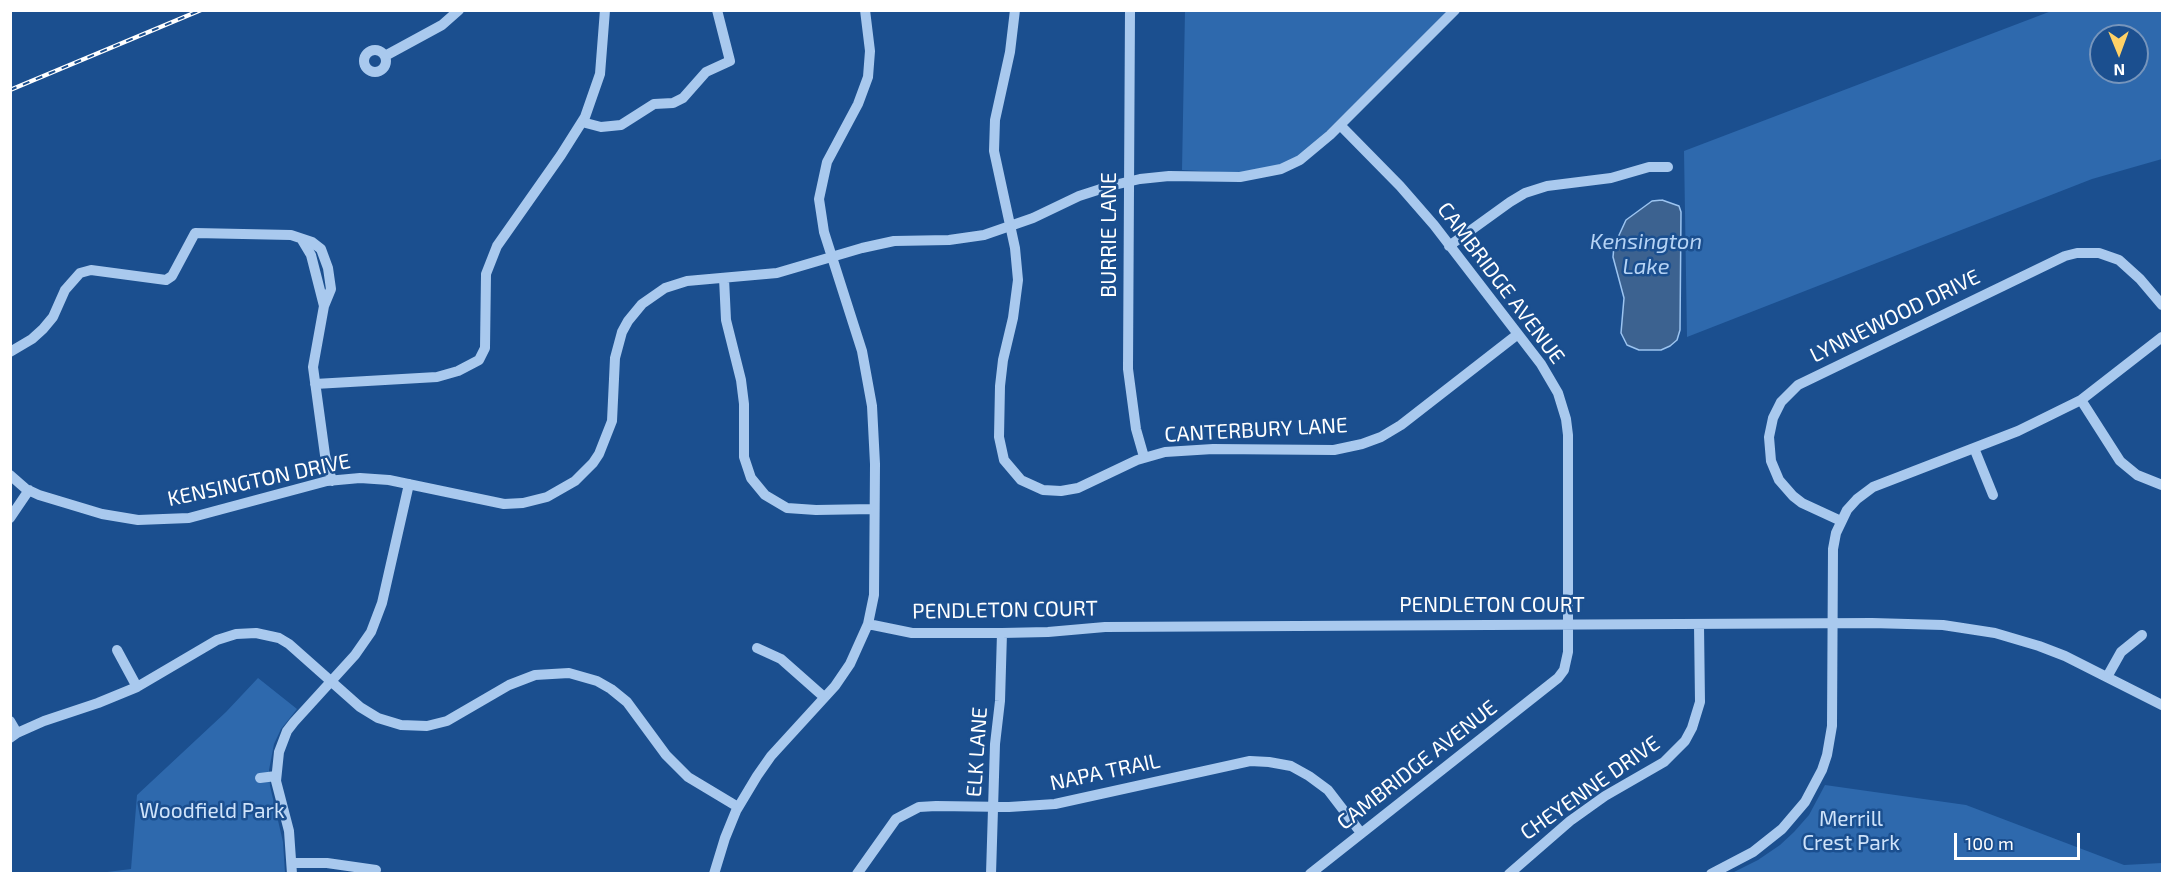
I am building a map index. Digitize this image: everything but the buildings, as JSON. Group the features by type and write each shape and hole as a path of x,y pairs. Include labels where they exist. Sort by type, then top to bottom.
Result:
{"street":[{"path":"386,56 442,25 459,10"},
{"path":"315,384 437,377 469,367 479,360 485,348 486,274 497,246 582,122 600,74 605,10"},
{"path":"582,122 601,127 621,125 647,107 654,104 673,103 683,98 706,72 730,61 717,10"},
{"path":"714,873 725,837 738,807 771,756 850,664 868,624 873,595 874,509 874,428 869,381 857,334 831,258 820,216 820,190 827,162 858,104 868,77 870,44 865,10"},
{"name":"CANTERBURY LANE","path":"1015,10 1010,52 995,120 994,151 1015,248 1018,280 1000,386 999,437 1004,460 1014,474 1032,487 1061,491 1078,488 1144,457 1165,452 1213,449 1334,450 1373,440 1416,414 1518,334"},
{"name":"BURRIE LANE","path":"1130,10 1128,369 1136,429 1144,457"},
{"name":"KENSINGTON DRIVE","path":"10,475 29,490 102,514 121,518 156,520 208,514 332,481 374,478 504,504 535,501 548,497 566,488 593,463 606,440 613,414 615,358 622,332 634,313 648,299 665,288 687,281 777,273 894,241 970,238 1010,227 1079,196 1129,181 1169,176 1240,177 1267,173 1300,160 1341,126 1455,10"},
{"name":"CAMBRIDGE AVENUE","path":"1310,873 1558,678 1567,662 1568,435 1566,419 1553,383 1518,334 1400,186 1341,126"},
{"path":"1449,246 1510,201 1525,193 1547,186 1611,178 1648,167 1668,167"},
{"path":"10,352 32,339 43,329 53,317 65,290 80,273 91,270 166,280 172,276 195,233 291,235 302,240 311,255 324,306 313,367 325,455 332,481"},
{"name":"LYNNEWOOD DRIVE","path":"1840,521 1802,503 1793,496 1779,480 1771,461 1768,437 1773,418 1781,402 1798,385 2044,266 2077,253 2099,252 2119,260 2163,305"},
{"path":"724,278 726,320 741,380 744,404 744,457 755,484 772,501 787,508 874,509"},
{"path":"1711,873 1753,852 1796,815 1814,787 1827,755 1832,726 1833,549 1840,521 1857,499 1873,487 2018,431 2081,400 2163,337"},
{"path":"2081,400 2120,462 2145,480 2163,485"},
{"path":"1974,448 1993,495"},
{"path":"376,870 327,863 292,868 289,831 276,777 279,752 287,731 363,645 378,616 409,484"},
{"path":"10,518 29,490"},
{"name":"PENDLETON COURT","path":"868,624 912,633 1048,632 1105,627 1909,623 1942,625 1995,633 2039,646 2163,705"},
{"name":"CHEYENNE DRIVE","path":"1509,873 1570,821 1605,796 1664,762 1685,741 1692,728 1700,702 1699,625"},
{"path":"10,721 14,735 44,721 98,704 137,687 218,640 247,633 262,634 279,638 289,644 370,714 390,723 416,726 447,721 509,685 535,675 558,673 597,681 627,702 676,766 701,786 738,807"},
{"name":"ELK LANE","path":"991,873 992,807 1002,675 1002,633"},
{"path":"2107,677 2121,652 2142,635"},
{"path":"757,648 781,658 824,697"},
{"path":"117,650 137,687"},
{"name":"NAPA TRAIL","path":"857,873 892,823 907,811 918,807 1055,804 1260,761 1291,766 1319,782 1337,801 1361,833"},
{"path":"260,778 276,777"}],"green space":[{"path":"2054,10 2162,11 2162,159 2092,179 1687,337 1684,151"},
{"path":"1185,11 1450,11 1303,154 1280,165 1237,173 1182,170"},
{"name":"Woodfield Park","path":"258,678 297,709 281,729 274,744 269,770 270,786 283,842 285,873 91,874 131,869 137,795 226,712"},
{"name":"Merrill Crest Park","path":"1825,785 1966,805 2124,865 2162,863 2162,873 1732,873 1758,860 1794,832 1809,815"}],"water":[{"name":"Kensington Lake","path":"1662,200 1679,206 1681,212 1680,330 1677,340 1670,346 1661,350 1639,350 1627,345 1621,333 1624,298 1613,257 1614,246 1626,220 1652,201"}],"railway":[{"path":"10,90 201,10"}]}
